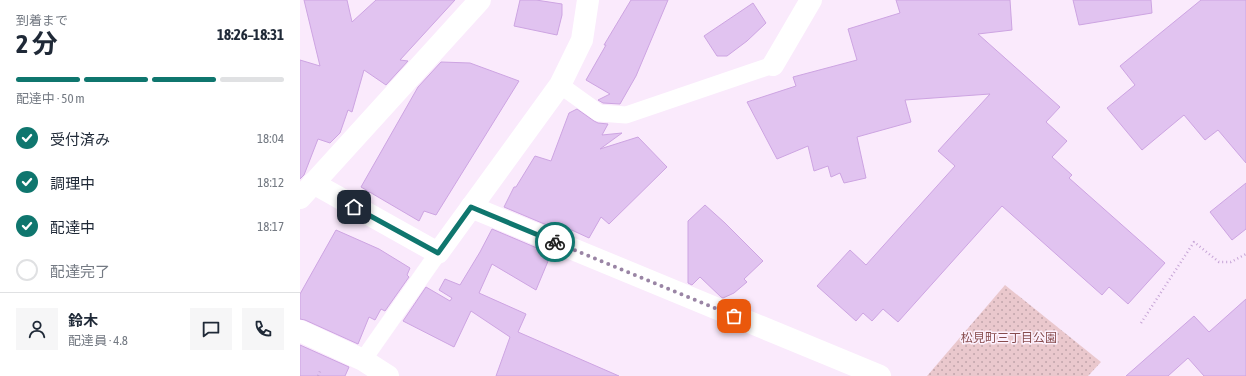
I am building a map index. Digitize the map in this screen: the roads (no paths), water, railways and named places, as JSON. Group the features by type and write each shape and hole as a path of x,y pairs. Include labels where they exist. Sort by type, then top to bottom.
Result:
{"street":[{"path":"480,0 306,191 438,253 560,85 582,40 588,0"},
{"path":"774,64 811,0"},
{"path":"471,207 880,376"},
{"path":"300,331 363,360 388,376"}],"lane":[{"path":"560,85 599,113 626,115 774,64"},
{"path":"363,360 438,253"}],"park label":[{"name":"松見町三丁目公園","path":"1009,338"}]}
